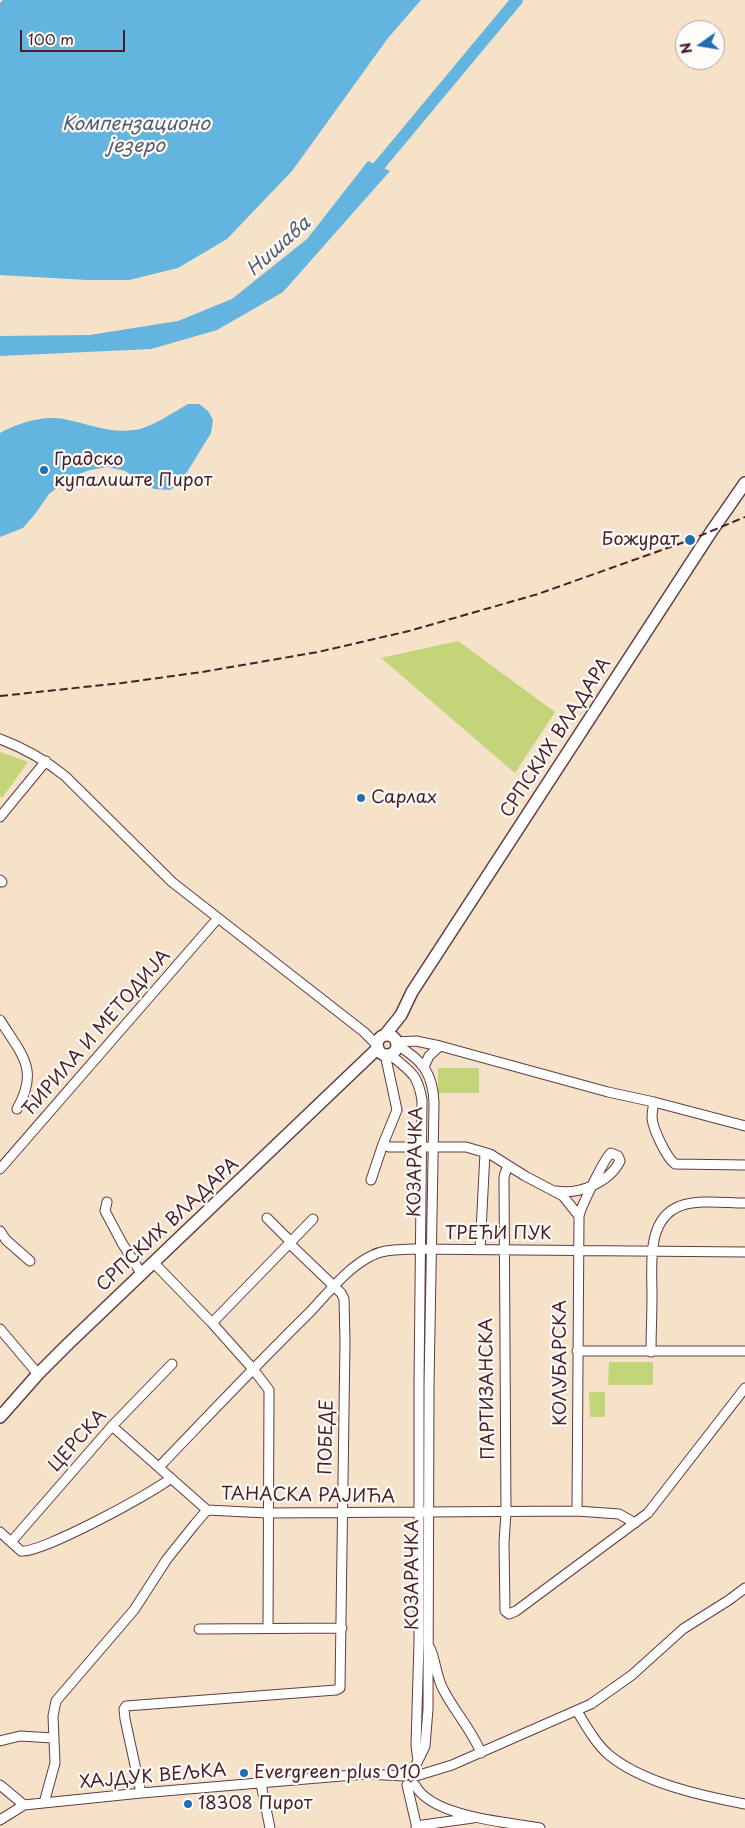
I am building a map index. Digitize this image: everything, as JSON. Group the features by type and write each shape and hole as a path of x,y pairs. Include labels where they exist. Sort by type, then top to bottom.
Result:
{"main road":[{"name":"СРПСКИХ ВЛАДАРА","path":"0,1417 38,1374 141,1273 398,1032 401,1015 412,992 711,532 745,483"}],"street":[{"path":"0,738 30,751 65,776 172,882 364,1032 386,1045 410,1054 424,1066 429,1056 440,1046"},
{"path":"0,817 46,761"},
{"name":"ЋИРИЛА И МЕТОДИЈА","path":"0,1169 218,918"},
{"path":"0,1020 28,1069 28,1083 18,1109"},
{"path":"386,1045 416,1041 440,1046 608,1092 745,1126"},
{"path":"371,1180 397,1110 386,1045"},
{"name":"КОЗАРАЧКА","path":"386,1045 419,1083 422,1100 419,1385 420,1513 416,1745 418,1762"},
{"name":"КОЗАРАЧКА","path":"411,1779 425,1746 428,1709 429,1386 433,1093 430,1077 424,1066"},
{"path":"654,1102 652,1118 654,1125 667,1154 675,1164 745,1165"},
{"path":"383,1144 389,1147 466,1147 485,1153 500,1159 508,1166 563,1196 579,1216"},
{"path":"480,1250 485,1153"},
{"name":"ПАРТИЗАНСКА","path":"508,1166 504,1178 503,1250 506,1512 504,1543 505,1611 510,1614 516,1611 634,1523"},
{"name":"КОЛУБАРСКА","path":"556,1192 568,1193 592,1186 580,1209 579,1216 577,1511"},
{"path":"107,1202 105,1211 141,1273"},
{"path":"651,1352 652,1251 659,1225 666,1215 676,1208 693,1203 745,1203"},
{"name":"ПОБЕДЕ","path":"141,1793 124,1712 125,1707 336,1690 340,1688 344,1300 341,1294 267,1218"},
{"path":"212,1323 313,1218"},
{"path":"0,1231 6,1240 30,1261"},
{"name":"ТРЕЋИ ПУК","path":"159,1467 253,1368 354,1268 372,1255 389,1250 420,1249 745,1252"},
{"path":"153,1262 253,1368 268,1388 270,1394 267,1513 268,1628"},
{"path":"0,1329 38,1374"},
{"path":"577,1351 745,1351"},
{"name":"ЦЕРСКА","path":"11,1542 112,1426 172,1364"},
{"path":"419,1385 429,1386"},
{"path":"634,1523 648,1513 745,1388"},
{"path":"112,1426 207,1510"},
{"path":"0,1532 23,1551 40,1548 140,1499 171,1478"},
{"name":"ТАНАСКА РАЈИЋА","path":"44,1804 55,1763 53,1710 56,1700 134,1610 167,1559 207,1510 342,1514 577,1511 619,1514 634,1523"},
{"name":"ХАЈДУК ВЕЉКА","path":"24,1805 365,1774 411,1779 481,1753 591,1704 632,1675 683,1629 745,1588"},
{"path":"199,1628 342,1628"},
{"path":"428,1645 434,1657 444,1690 481,1753"},
{"path":"577,1711 590,1732 607,1753 625,1766 658,1781 713,1798 745,1804"},
{"path":"0,1741 20,1736 53,1738"},
{"path":"411,1779 417,1827 479,1818"},
{"path":"411,1779 419,1793 436,1804 479,1818 540,1828"},
{"path":"261,1784 270,1828"},
{"path":"0,1785 24,1805 0,1820"}],"green space":[{"path":"458,641 555,712 515,773 381,658"},
{"path":"0,752 28,762 2,798 0,796"},
{"path":"438,1068 479,1068 479,1093 438,1093"},
{"path":"609,1362 653,1362 653,1385 608,1385"},
{"path":"589,1392 605,1392 605,1417 590,1417"}],"water":[{"name":"Компензационо језеро","path":"3,0 421,0 388,38 292,171 227,239 178,268 129,280 87,280 0,275 0,3"},
{"path":"368,161 390,171 283,292 217,330 151,349 0,356 0,336 90,335 178,321 232,299 307,239"},
{"name":"Градско купалиште Пирот","path":"188,404 199,404 208,411 213,420 211,433 181,482 170,490 154,489 125,471 108,467 90,470 70,477 49,494 23,528 0,537 0,433 23,423 48,418 64,419 110,430 140,429"}],"waterway":[{"name":"Нишава","path":"368,179 517,0"}],"railway":[{"path":"0,696 202,672 318,652 409,631 538,594 690,540 745,517"}],"place":[{"name":"Градско купалиште Пирот","path":"44,470"},
{"name":"Божурат","path":"690,540"},
{"name":"Сарлах","path":"361,798"},
{"name":"Evergreen plus 010","path":"244,1773"},
{"name":"18308 Пирот","path":"188,1804"}]}
